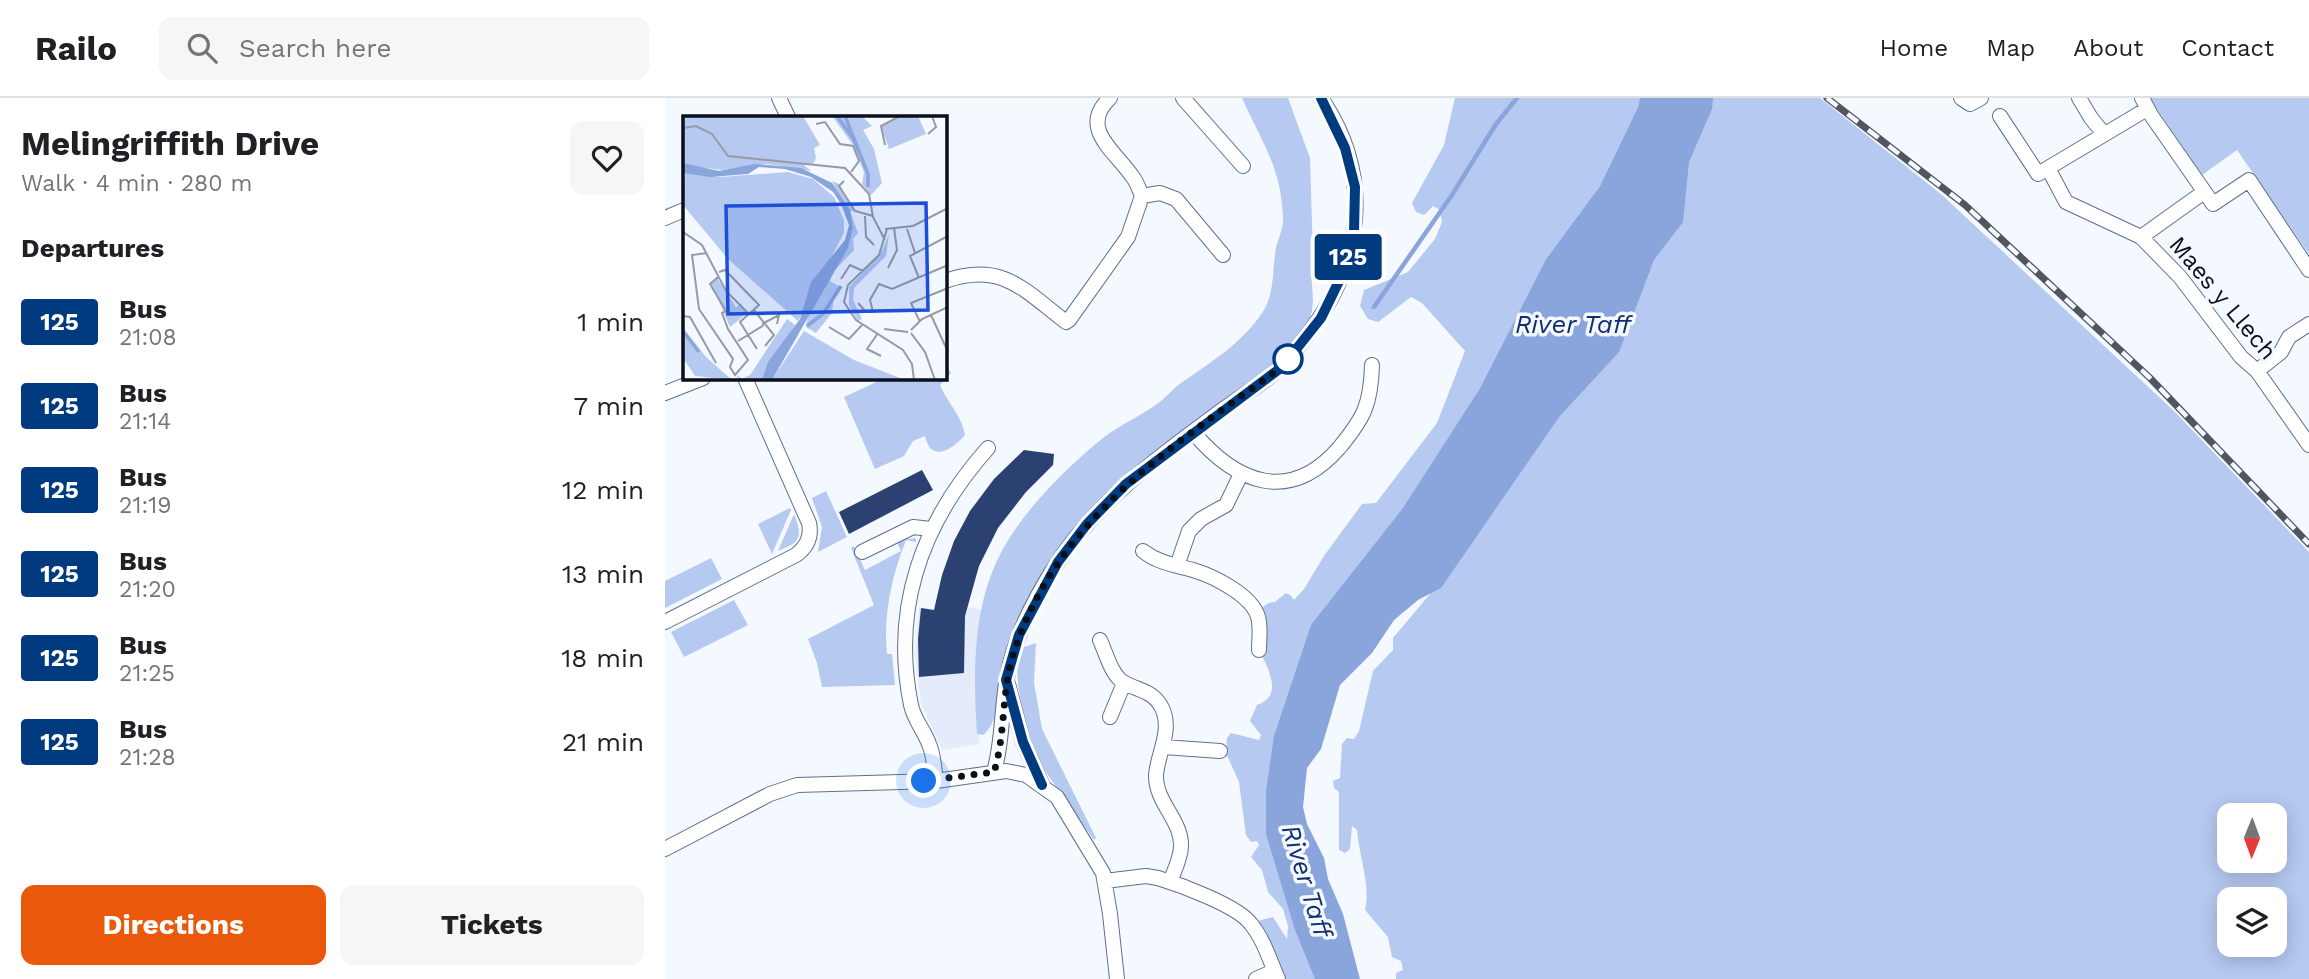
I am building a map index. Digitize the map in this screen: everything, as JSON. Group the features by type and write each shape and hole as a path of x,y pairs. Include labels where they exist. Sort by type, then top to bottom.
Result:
{"street":[{"path":"779,98 788,116"},
{"path":"947,280 958,276 986,273 1002,276 1014,282 1066,322 1128,237 1142,196 1133,177 1099,133 1097,119 1102,106 1110,98"},
{"path":"1183,98 1243,166"},
{"path":"994,772 1001,748 1006,680 1019,635 1058,562 1079,534 1126,484 1282,367 1321,318 1340,279 1354,232 1355,187 1345,148 1321,98"},
{"path":"1961,98 1970,104 1981,98"},
{"path":"2079,98 2104,134"},
{"path":"2000,116 2038,174 2104,134 2144,103 2213,204 2249,180 2309,270"},
{"name":"Maes y Llech","path":"2048,169 2066,202 2141,237 2180,277 2241,357 2257,371 2309,445"},
{"path":"2141,237 2204,192"},
{"path":"1142,196 1160,193 1176,199 1223,255"},
{"path":"665,218 683,210"},
{"path":"2257,371 2281,352 2289,337 2309,324"},
{"path":"1193,432 1219,460 1241,474 1269,482 1296,479 1322,466 1349,436 1366,411 1370,401 1372,365"},
{"path":"665,393 698,380"},
{"path":"665,622 796,555 809,539 809,523 746,380"},
{"path":"936,780 930,747 912,709 905,649 913,582 931,529 968,471 988,448"},
{"path":"1177,566 1189,531 1201,519 1226,505 1241,474"},
{"path":"862,552 913,527 931,529"},
{"path":"1143,551 1160,562 1207,575 1224,583 1251,604 1258,616 1259,650"},
{"path":"1100,640 1116,675 1125,683 1153,696 1163,710 1164,747 1157,772 1158,788 1181,839 1181,852 1170,882"},
{"path":"1006,680 1023,742 1042,785"},
{"path":"1110,717 1125,683"},
{"path":"1164,747 1220,751"},
{"path":"665,849 770,794 789,787 807,784 936,780 994,772 1019,773 1042,785 1057,797 1099,864 1105,881 1117,979"},
{"path":"1105,881 1146,876 1170,882 1245,917 1259,936 1276,975 1256,979"}],"shaded area":[{"path":"1242,98 1288,98 1310,158 1313,306 1308,323 1294,344 1275,363 1138,465 1093,506 1074,530 1024,611 1004,660 994,719 983,735 977,734 975,662 980,614 993,569 1013,532 1049,488 1076,462 1103,438 1154,406 1178,385 1226,351 1247,332 1268,303 1276,248 1283,222 1281,196 1270,158"},
{"path":"1455,98 1640,98 1600,186 1546,259 1479,390 1288,743 1332,979 1273,979 1254,922 1273,917 1287,939 1288,926 1283,909 1268,892 1262,870 1251,857 1259,845 1257,841 1251,842 1246,835 1239,782 1226,753 1227,738 1231,733 1259,740 1261,735 1250,721 1257,705 1270,695 1272,681 1260,651 1267,641 1259,624 1261,611 1268,603 1275,602 1286,593 1294,600 1362,504 1376,503 1437,423 1465,351 1422,303 1411,297 1378,322 1368,319 1360,306 1364,290 1408,272 1435,239 1442,222 1440,210 1433,206 1424,215 1416,212 1412,203 1444,145"},
{"path":"1706,98 1820,98 1942,195 2174,411 2309,552 2309,979 1396,979 1396,973 1403,970 1401,961 1392,957 1388,937 1365,910 1366,881 1357,830 1352,826 1350,849 1345,853 1339,850 1339,792 1334,788 1333,781 1340,778 1342,744 1347,738 1354,739 1359,731 1373,671 1393,650 1393,638 1430,594"},
{"path":"2309,98 2309,254 2237,150 2202,175 2150,99"},
{"path":"881,380 945,380 940,385 961,422 965,435 949,449 937,452 928,445 925,436 913,441 904,456 875,469 844,397"},
{"path":"826,491 847,537 818,552 822,527 812,498"},
{"path":"790,508 791,510 772,554 758,524"},
{"path":"794,514 799,528 798,538 778,551"},
{"path":"907,537 916,538 916,542 906,540 901,553 893,581 886,625 887,654 892,654 895,685 822,687 808,639 874,605 851,548 854,546 865,570 901,551 897,542"},
{"path":"711,558 722,579 665,608 665,581"},
{"path":"734,600 748,625 684,657 671,632"},
{"path":"936,600 989,612 980,658 979,744 942,750 921,704 915,653 919,607 934,610"},
{"path":"1036,643 1034,683 1042,729 1096,838 1094,840 1038,761 1030,743 1018,685 1017,663 1024,647"}],"water":[{"name":"River Taff","path":"1640,98 1713,98 1712,109 1689,162 1683,222 1654,260 1619,352 1559,417 1441,588 1418,600 1394,620 1372,653 1340,685 1321,749 1307,768 1303,807 1307,824 1324,858 1328,879 1343,914 1360,979 1315,979 1295,930 1266,834 1266,791 1274,736 1311,625 1403,508 1479,390 1546,259 1600,186"}],"building":[{"path":"1024,450 1054,454 1053,465 1026,492 998,528 979,566 965,616 964,673 919,677 918,639 921,608 934,610 954,541 970,511 994,479"},
{"path":"922,470 933,490 849,534 839,512"}],"waterway":[{"path":"1374,307 1452,195 1496,124 1517,98"}],"railway":[{"path":"1827,98 1965,205 2150,378 2309,544"}],"bus line":[{"name":"125","path":"1042,785 1023,742 1006,680 1019,635 1058,562 1087,524 1126,484 1282,367 1321,318 1340,279 1354,232 1355,187 1345,148 1321,98"}],"route":[{"path":"924,781 957,779 994,772 1001,748 1003,704 1010,664 1019,635 1058,562 1087,524 1126,484 1282,367 1288,359"}]}
